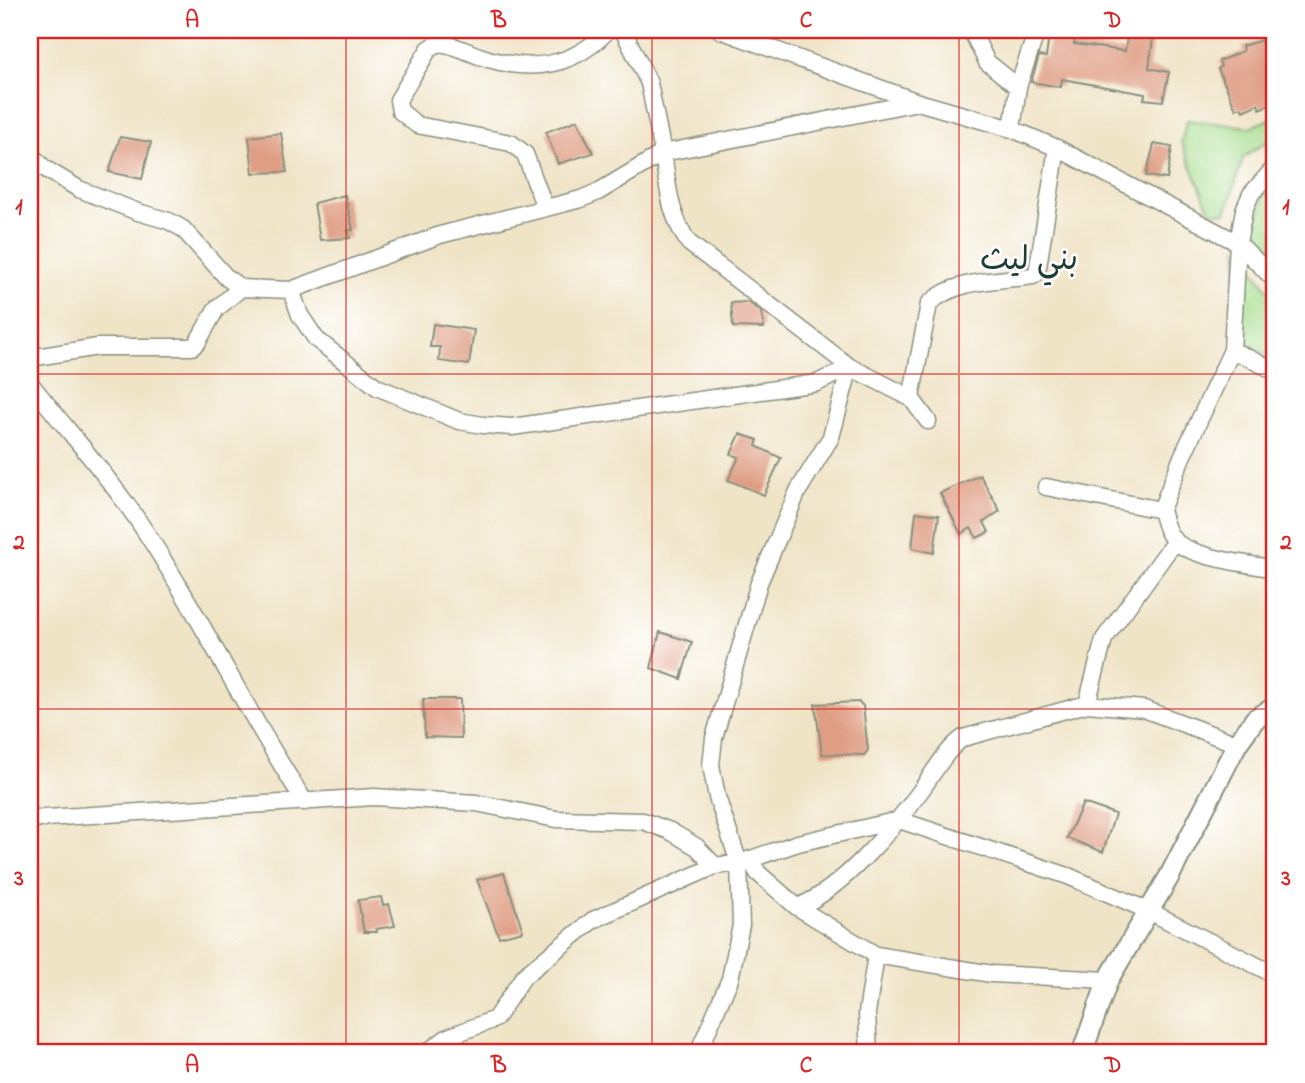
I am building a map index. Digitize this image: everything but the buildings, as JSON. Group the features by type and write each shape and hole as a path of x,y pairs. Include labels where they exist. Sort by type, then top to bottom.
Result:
{"street":[{"path":"545,208 525,154 519,148 511,143 417,125 400,111 398,100 429,49 438,43 505,63 547,66 582,52 608,30"},
{"path":"623,30 649,83 663,153 670,207 677,226 689,243 850,367 911,398 928,421"},
{"path":"720,30 918,102 1012,129 1057,148 1238,243 1275,280"},
{"path":"971,30 987,62 1018,87"},
{"path":"1012,129 1018,87 1037,30"},
{"path":"30,154 44,168 79,189 169,221 183,229 227,278 240,288 291,290 440,235 598,192 663,153 918,102"},
{"path":"911,398 926,310 937,296 961,286 1033,276 1037,273 1057,148"},
{"path":"1275,167 1247,202 1238,243 1232,350 1182,457 1161,510 1168,532 1175,541 1189,550 1275,569"},
{"path":"30,358 98,347 192,346 197,343 216,309 240,288"},
{"path":"291,290 300,315 316,339 377,387 459,421 483,425 512,427 817,383 850,367"},
{"path":"1232,350 1275,371"},
{"path":"698,1053 730,979 741,925 744,861 717,797 711,765 714,738 759,583 798,491 831,437 850,367"},
{"path":"30,383 137,519 236,682 265,741 305,802"},
{"path":"1046,486 1161,510"},
{"path":"1087,704 1109,628 1123,615 1175,541"},
{"path":"797,907 826,893 899,820 949,752 963,738 1087,704 1144,709 1237,744"},
{"path":"1082,1053 1108,980 1149,911 1237,744 1255,719 1275,706"},
{"path":"30,818 374,797 476,803 556,818 643,821 670,831 697,848 715,866"},
{"path":"426,1053 448,1037 495,1020 524,976 593,920 715,866 744,861 798,843 899,820 1068,876 1149,911 1275,975"},
{"path":"744,861 797,907 876,955 992,974 1108,980"},
{"path":"869,1053 867,1013 876,955"}],"green space":[{"path":"1275,117 1275,136 1243,158 1226,213 1210,211 1181,142 1187,120 1250,127"},
{"path":"1275,184 1275,254 1256,229 1263,197"},
{"path":"1238,248 1275,299 1275,359 1249,346 1237,331"}],"district":[{"name":"بني ليث","path":"1029,258"}]}
